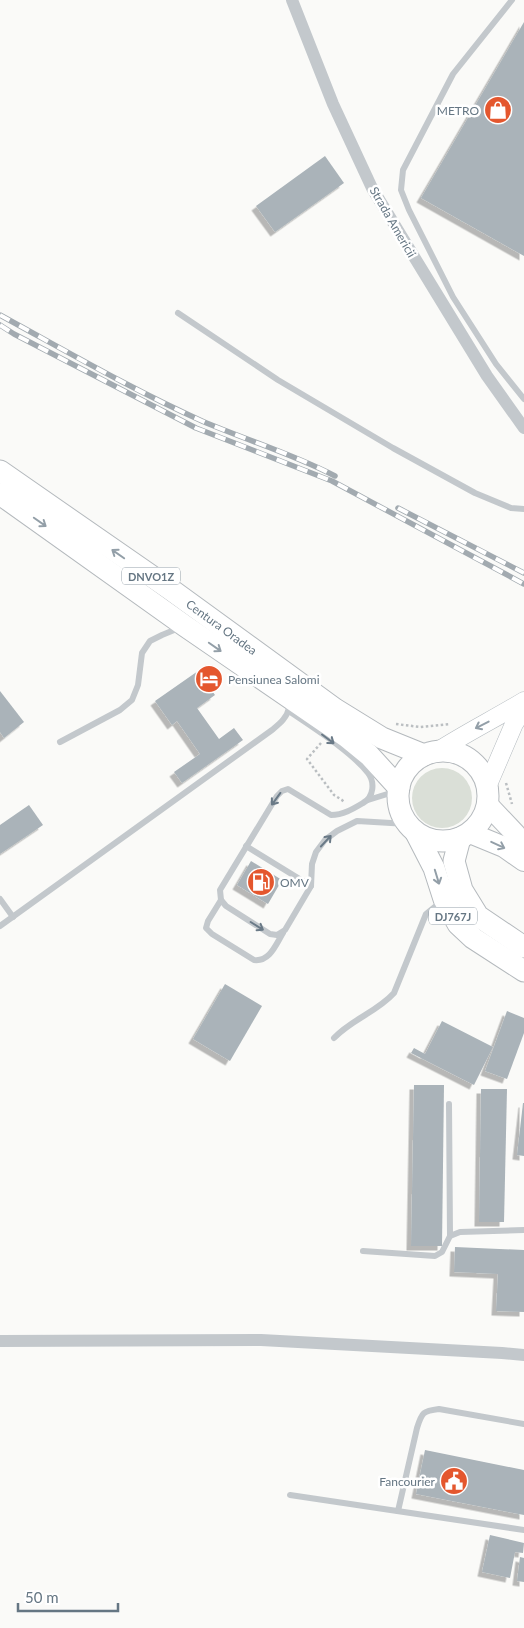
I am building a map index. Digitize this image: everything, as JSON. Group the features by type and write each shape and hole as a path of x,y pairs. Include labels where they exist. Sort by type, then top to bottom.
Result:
{"highway":[{"name":"Centura Oradea","path":"0,471 170,589 335,709 382,738 431,753"},
{"name":"Centura Oradea","path":"0,494 185,626 289,705 358,745 398,789"},
{"name":"DNVO1Z","path":"431,753 452,752 470,760 483,775 488,796"},
{"path":"431,753 412,763 403,774 398,789 401,813 412,829 427,838 450,841 465,835 478,825 484,815 488,796"},
{"name":"DJ767J","path":"412,829 434,868 444,899 458,924 473,938 524,971"},
{"name":"DJ767J","path":"465,835 454,861 462,890 478,916 524,947"}],"main road":[{"path":"431,753 524,701"},
{"path":"488,796 514,724 524,708"},
{"name":"DNVO1Z","path":"488,796 524,843"},
{"path":"465,835 504,847 524,861"}],"street":[{"name":"Strada Americii","path":"292,0 334,104 372,188 487,376 524,428"},
{"path":"0,1341 262,1340 524,1355"}],"lane":[{"path":"512,0 453,74 403,170 401,190 409,210 453,297 496,364 524,399"},
{"path":"178,313 278,380 393,448 475,493 511,508 524,509"},
{"path":"60,742 120,710 132,700 138,685 142,653 150,642 185,626"},
{"path":"0,926 272,730 283,720 289,705 350,756 368,774 372,784 368,800"},
{"path":"285,930 277,935 270,934 226,906 221,900 220,890 277,796 282,791 288,789 331,815 339,815 368,800 398,789"},
{"path":"221,900 208,921 206,928 212,934 254,960 261,961 267,958 311,886 312,864 316,852 326,840 337,831 357,822 412,829"},
{"path":"246,846 311,886"},
{"path":"0,899 12,917"},
{"path":"334,1038 342,1030 385,1003 394,993 426,914 444,899"},
{"path":"363,1251 435,1256 442,1252 450,1236 450,1104"},
{"path":"450,1236 460,1232 524,1230"},
{"path":"398,1511 417,1428 421,1416 426,1410 439,1409 524,1424"},
{"path":"290,1495 524,1530"}],"path":[{"path":"505,775 508,796 513,807"}],"shaded area":[{"path":"436,768 448,768 459,773 467,781 472,792 470,810 459,823 448,828 436,828 425,823 417,815 412,804 412,792 417,781 425,773"}],"building":[{"name":"METRO","path":"524,22 524,256 421,198"},
{"path":"325,156 344,183 275,232 256,206"},
{"path":"198,671 215,695 197,708 219,739 234,728 243,740 182,783 174,772 200,754 177,721 172,725 155,701"},
{"path":"0,691 24,722 4,738 0,732"},
{"path":"29,805 43,825 0,854 0,825"},
{"path":"251,861 282,880 268,904 237,885"},
{"path":"225,984 262,1006 230,1061 193,1039"},
{"path":"507,1011 524,1018 524,1033 507,1079 485,1071"},
{"path":"442,1021 493,1047 474,1085 411,1053 414,1048 425,1054"},
{"path":"414,1085 444,1085 442,1246 411,1246"},
{"path":"481,1089 507,1089 504,1222 479,1222"},
{"path":"524,1103 524,1156 517,1155"},
{"path":"455,1247 524,1250 524,1312 496,1311 498,1274 454,1272"},
{"path":"425,1450 524,1470 524,1515 416,1494"},
{"path":"490,1535 524,1543 523,1553 515,1552 510,1578 482,1572"},
{"path":"520,1557 524,1558 524,1582 517,1581"}],"railway":[{"path":"0,315 176,409 335,476"},
{"path":"0,325 196,428 332,481 524,584"},
{"path":"398,508 524,573"}],"place":[{"name":"METRO","path":"498,110"},
{"name":"Pensiunea Salomi","path":"209,679"},
{"name":"OMV","path":"261,882"},
{"name":"Fancourier","path":"454,1481"}]}
